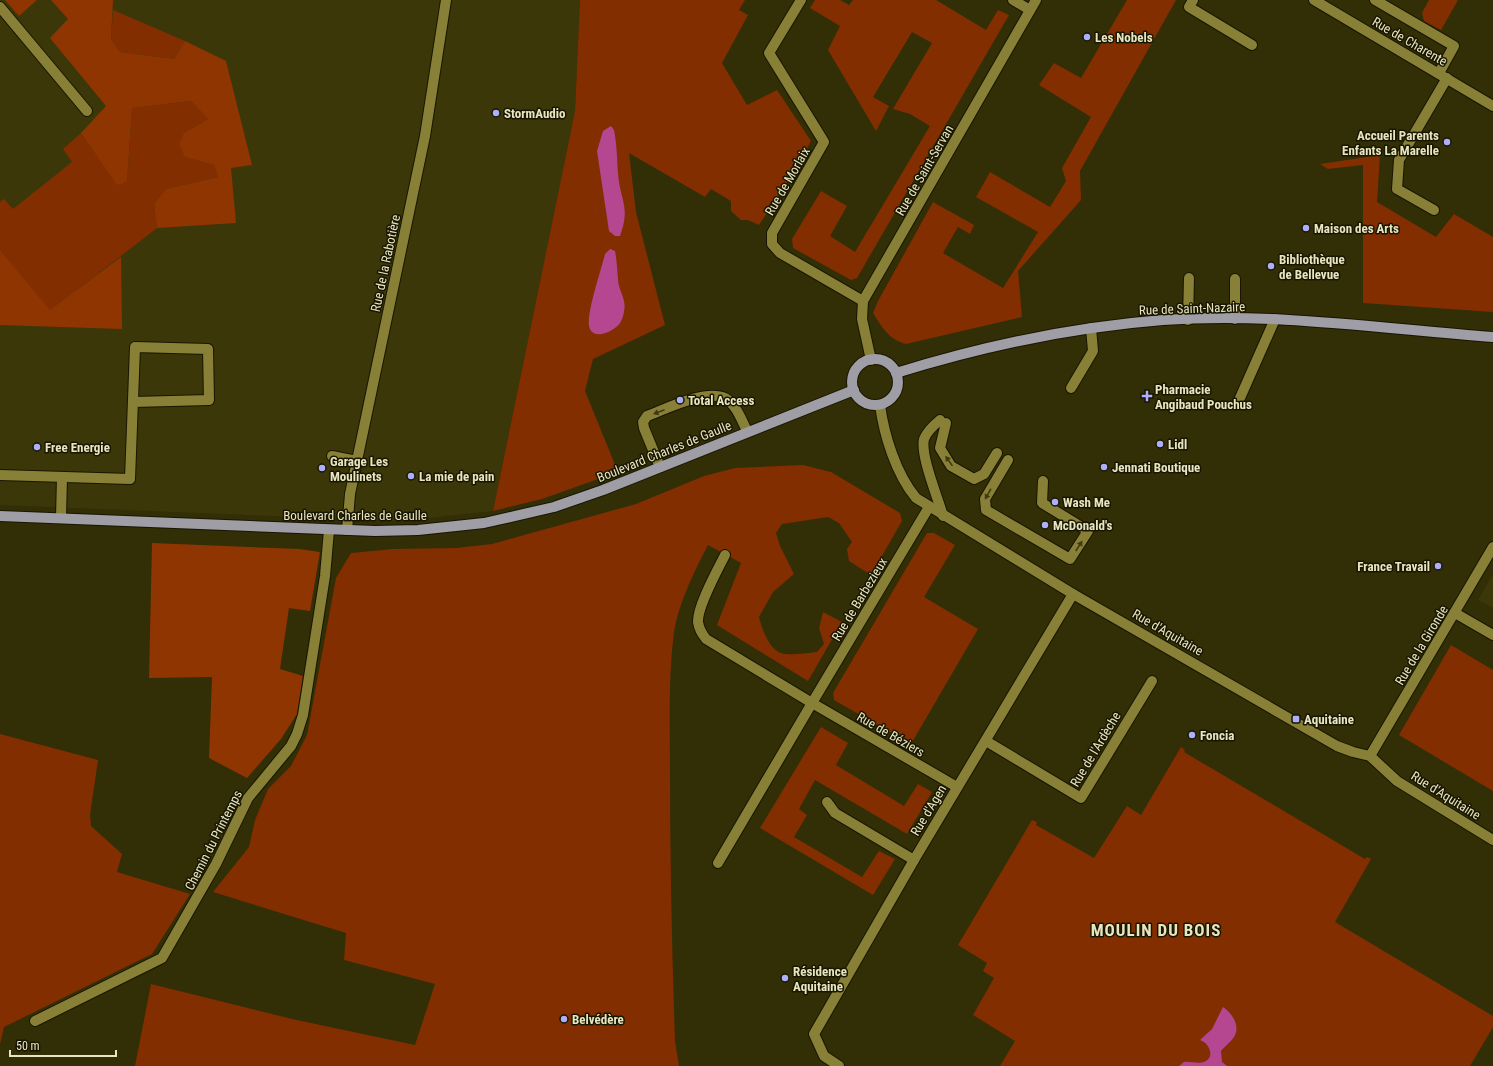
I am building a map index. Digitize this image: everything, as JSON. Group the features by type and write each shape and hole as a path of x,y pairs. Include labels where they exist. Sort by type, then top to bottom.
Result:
{"main road":[{"name":"Rue de Saint-Nazaire","path":"896,373 980,350 1072,330 1164,320 1275,319 1344,323 1493,337"},
{"path":"871,360 878,360 888,363 896,373 898,386 894,395 888,401 880,404 865,403 860,399 854,390 853,377 857,369 863,363 871,360"},
{"name":"Boulevard Charles de Gaulle","path":"0,516 267,525 281,528 330,530 418,530 484,523 554,507 603,490 747,431 854,390"}],"street":[{"name":"Rue de la Rabotière","path":"347,530 350,494 425,136 446,0"},
{"name":"Rue de Morlaix","path":"800,0 769,53 824,142 772,233 772,244 780,253 863,301"},
{"path":"1013,0 1030,10"},
{"name":"Rue de Saint-Servan","path":"871,360 862,319 863,301 1036,0"},
{"path":"1193,0 1189,6 1252,45"},
{"name":"Rue de Charente","path":"1314,0 1493,106"},
{"path":"1375,0 1454,46 1443,75 1399,160 1397,188 1434,210"},
{"path":"0,6 87,112"},
{"path":"1188,320 1189,278"},
{"path":"1235,279 1235,319"},
{"path":"1240,398 1275,319"},
{"path":"1071,388 1093,352 1091,328"},
{"path":"0,475 130,479 135,348 208,349 210,400 133,402"},
{"path":"660,467 644,428 643,422 647,416 692,399 715,396 725,398 735,407 747,431"},
{"name":"Rue d'Aquitaine","path":"880,404 882,418 899,472 906,486 916,498 943,516 1073,594 1148,635 1337,746 1370,756 1397,781 1493,840"},
{"path":"943,516 927,463 924,444 929,431 943,421 940,448 951,466 974,479 984,474 997,453"},
{"path":"332,456 357,461"},
{"path":"1008,460 985,499 986,510 1070,559 1088,531 1042,503 1043,481"},
{"path":"61,518 62,477"},
{"name":"Rue de Barbezieux","path":"718,863 929,507"},
{"name":"Chemin du Printemps","path":"35,1021 162,958 216,864 248,798 291,746 297,734 303,715 325,576 330,530"},
{"name":"Rue de la Gironde","path":"1370,756 1493,546"},
{"name":"Rue de Béziers","path":"725,554 712,579 698,621 701,631 706,639 812,703 957,787"},
{"name":"Rue d'Agen","path":"839,1066 824,1056 814,1034 914,860 1073,594"},
{"path":"1455,613 1493,635"},
{"name":"Rue de l'Ardèche","path":"986,741 1081,798 1152,681"},
{"path":"827,802 835,813 914,860"}],"shaded area":[{"path":"0,0 580,0 575,111 493,511 401,521 0,505"},
{"path":"5,0 37,0 19,16"},
{"path":"51,0 113,0 111,39 120,52 174,59 185,41 226,61 252,165 231,168 236,223 157,228 154,204 166,189 218,177 214,165 185,157 179,144 184,133 208,119 191,101 132,108 127,182 117,185 81,133 106,106 50,38 68,19"},
{"path":"580,0 745,0 739,10 748,15 722,63 747,105 777,90 811,141 793,174 759,225 748,220 741,220 731,211 731,201 711,189 705,197 629,153 636,212 665,325 593,359 585,391 618,472 542,499 493,511 575,111"},
{"path":"815,0 840,0 849,5 853,0 936,0 986,30 998,10 1009,15 857,278 851,280 793,248 792,239 821,191 847,206 830,236 855,252 930,126 910,114 893,109 932,43 912,32 873,97 889,106 876,131 828,50 840,26 810,8"},
{"path":"1127,0 1176,0 1080,171 1081,200 1018,271 1022,317 906,344 890,336 873,313 878,301 933,202 974,225 970,234 958,227 943,253 1003,288 1038,232 976,197 990,172 1050,207 1066,181 1062,168 1091,117 1039,85 1054,63 1081,78"},
{"path":"1429,0 1458,0 1441,30 1424,21 1422,13"},
{"path":"113,10 185,41 174,59 120,52 111,39"},
{"path":"191,101 208,119 184,133 186,157 214,165 218,177 166,189 154,204 157,228 50,311 0,250 0,202 4,199 13,209 72,162 63,149 81,133 117,184 127,182 132,108"},
{"path":"611,126 614,130 615,136 619,183 625,211 625,218 620,236 615,236 609,231 597,151 603,131"},
{"path":"1380,155 1377,202 1436,237 1454,214 1493,237 1493,312 1363,303 1363,165 1328,169 1320,164"},
{"path":"610,249 615,251 618,283 625,307 620,323 609,332 599,334 591,331 589,326 590,311 605,254"},
{"path":"0,250 50,310 121,257 122,329 0,325"},
{"path":"803,465 831,472 900,513 902,521 871,575 849,561 847,549 852,542 839,523 828,517 782,524 776,533 780,546 794,574 773,592 759,617 762,628 771,645 780,653 785,654 817,652 824,644 819,628 823,612 842,622 808,681 717,625 741,563 708,545 688,587 679,610 674,632 670,702 670,838 673,974 675,1041 679,1066 135,1066 151,984 292,1019 415,1045 435,984 344,960 346,933 213,892 249,847 255,820 268,789 291,766 307,735 336,578 351,553 393,549 456,548 492,544 636,504 704,476 735,468"},
{"path":"927,533 934,533 955,545 924,597 978,629 911,744 834,700 833,693"},
{"path":"152,543 299,549 320,552 310,611 289,608 280,669 303,676 297,714 281,739 247,778 209,758 212,677 149,678"},
{"path":"1493,574 1493,608 1478,600"},
{"path":"1451,645 1493,670 1493,791 1399,735"},
{"path":"821,727 848,743 836,765 904,806 918,784 932,792 907,834 815,780 799,809 807,815 794,837 862,877 879,851 895,859 873,895 760,828"},
{"path":"0,734 98,760 90,815 91,826 122,854 117,872 190,894 152,954 4,1027 0,1044"},
{"path":"1181,747 1185,750 1184,752 1365,859 1367,857 1371,859 1335,922 1493,1016 1493,1027 1470,1066 1000,1066 1015,1041 973,1015 994,978 983,971 987,963 958,945 1032,820 1037,822 1036,825 1094,858 1127,806 1141,815"},
{"path":"1223,1007 1230,1013 1236,1024 1236,1033 1233,1039 1221,1051 1222,1062 1227,1066 1179,1066 1184,1062 1202,1063 1208,1060 1210,1057 1210,1050 1206,1044 1200,1040 1212,1029"}],"place":[{"name":"Les Nobels","path":"1087,37"},
{"name":"StormAudio","path":"496,113"},
{"name":"Accueil Parents Enfants La Marelle","path":"1447,142"},
{"name":"Maison des Arts","path":"1306,228"},
{"name":"Bibliothèque de Bellevue","path":"1271,266"},
{"name":"Pharmacie Angibaud Pouchus","path":"1147,396"},
{"name":"Total Access","path":"680,400"},
{"name":"Lidl","path":"1160,444"},
{"name":"Free Energie","path":"37,447"},
{"name":"Jennati Boutique","path":"1104,467"},
{"name":"Garage Les Moulinets","path":"322,468"},
{"name":"La mie de pain","path":"411,476"},
{"name":"Wash Me","path":"1055,502"},
{"name":"McDonald's","path":"1045,525"},
{"name":"France Travail","path":"1438,566"},
{"name":"Aquitaine","path":"1296,719"},
{"name":"Foncia","path":"1192,735"},
{"name":"Résidence Aquitaine","path":"785,978"},
{"name":"Belvédère","path":"564,1019"}],"district":[{"name":"MOULIN DU BOIS","path":"1156,930"}]}
